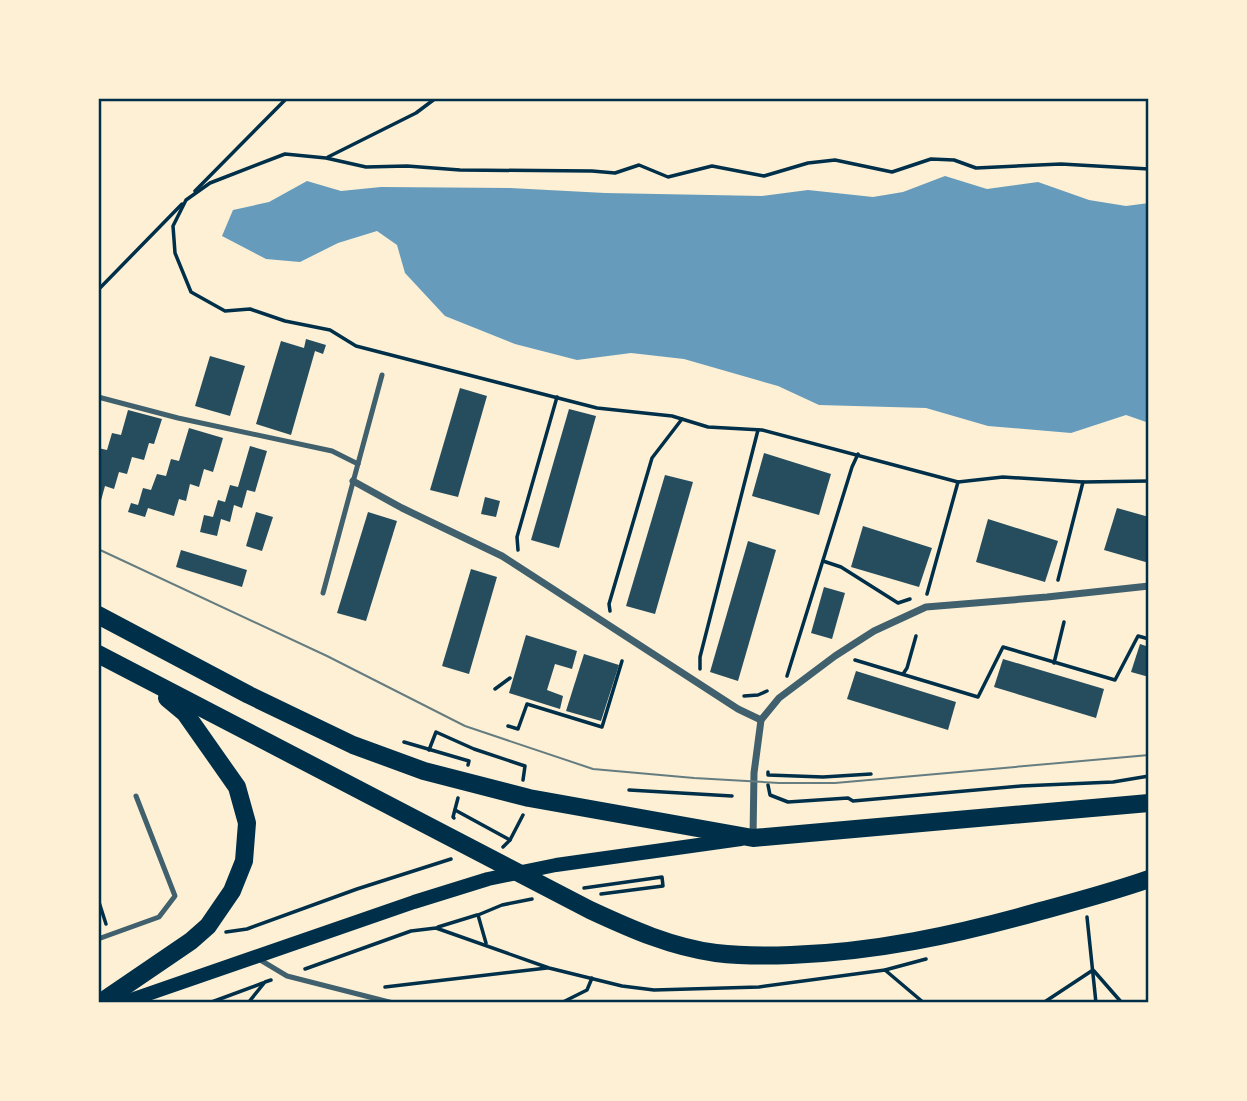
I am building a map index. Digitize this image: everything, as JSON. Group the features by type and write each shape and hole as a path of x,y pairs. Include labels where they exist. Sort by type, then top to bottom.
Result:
{"main road":[{"path":"98,615 317,729 424,771 529,798 753,838"},
{"path":"98,654 590,910 657,939 716,953 813,954 923,941 996,924 1149,879"},
{"path":"100,1003 191,941 208,926 232,891 244,861 247,823 236,787 185,713 146,679"},
{"path":"122,1003 488,879 556,865 753,838 1149,803"}],"street":[{"path":"353,481 502,556 738,709 761,720"},
{"path":"753,838 755,764 761,720 779,698 835,656 900,617 926,607 1149,586"}],"lane":[{"path":"323,593 382,375"},
{"path":"98,397 178,418 332,451 358,464"},
{"path":"98,939 159,917 175,897 136,796"},
{"path":"255,956 287,975 393,1003"}],"path":[{"path":"98,290 286,98"},
{"path":"326,158 416,113 436,98"},
{"path":"1149,169 1061,164 976,168 954,160 931,159 892,172 835,160 808,163 764,177 712,166 668,177 639,165 615,173 366,167 326,158 285,154 210,183 186,200 173,226 175,253 191,292 225,311 250,309 285,321 330,330 356,346 597,408 682,419 708,427 758,430 958,482 1003,477 1083,482 1149,481"},
{"path":"521,554 517,547 517,537 557,397"},
{"path":"605,611 614,618 609,604 652,458 682,419"},
{"path":"690,665 700,672 700,657 758,430"},
{"path":"780,681 787,675 858,454"},
{"path":"927,595 958,482"},
{"path":"1058,580 1083,482"},
{"path":"823,561 841,567 898,603 913,597"},
{"path":"1054,663 1064,622"},
{"path":"903,674 916,636"},
{"path":"855,660 978,697 1003,648 1115,680 1138,636 1149,639"},
{"path":"508,726 518,729 527,704 602,727 622,661"},
{"path":"495,689 510,678"},
{"path":"740,696 758,695 774,686"},
{"path":"429,750 436,732 474,749 525,766 525,773"},
{"path":"404,742 461,759"},
{"path":"755,764 769,764 770,795 788,803 848,798 853,801 1021,786 1113,782 1149,776"},
{"path":"768,775 822,777 871,774"},
{"path":"629,790 732,796"},
{"path":"455,810 510,840 526,809"},
{"path":"208,926 219,932 239,932 357,889 451,859"},
{"path":"597,885 662,877 663,886 610,893"},
{"path":"98,899 110,935"},
{"path":"209,1003 411,931 436,928 502,905 529,900"},
{"path":"478,915 486,945"},
{"path":"1087,917 1097,1003"},
{"path":"436,928 550,968 654,990 783,984 885,970 939,956"},
{"path":"380,988 550,968"},
{"path":"885,970 925,1003"},
{"path":"1043,1003 1093,970"},
{"path":"1093,970 1122,1003"},
{"path":"561,1003 587,990 592,978"},
{"path":"248,1003 265,982"}],"water":[{"path":"945,176 987,189 1038,182 1089,200 1126,206 1149,203 1149,423 1126,415 1071,433 988,426 926,408 819,405 778,386 684,359 631,353 577,360 515,344 445,316 405,273 397,245 377,231 338,243 300,262 266,259 222,236 233,210 269,202 307,181 341,191 381,187 510,188 762,196 808,190 873,197 903,192"}],"building":[{"path":"306,339 326,345 323,354 315,351 291,435 256,424 281,341 304,348"},
{"path":"210,356 245,366 230,416 195,406"},
{"path":"460,388 487,396 458,497 430,490"},
{"path":"569,409 596,416 559,548 531,540"},
{"path":"128,410 162,419 154,444 149,443 144,460 132,457 127,474 119,472 114,489 105,486 100,504 98,448 107,450 112,433 121,435"},
{"path":"189,428 223,438 213,472 204,469 199,487 190,484 186,501 179,499 174,516 148,508 145,517 128,512 131,503 138,505 143,488 151,490 157,474 166,476 171,459 179,461"},
{"path":"250,446 267,451 255,492 247,490 242,508 234,505 230,522 221,519 217,536 200,532 204,515 213,517 218,500 225,502 230,485 238,487"},
{"path":"764,453 831,474 819,515 752,496"},
{"path":"665,475 693,482 655,614 626,606"},
{"path":"485,497 500,501 496,517 481,514"},
{"path":"1117,508 1149,517 1149,563 1104,550"},
{"path":"256,512 273,517 262,551 246,546"},
{"path":"368,512 397,521 366,621 337,613"},
{"path":"988,519 1058,541 1045,582 976,562"},
{"path":"863,526 932,548 919,587 851,567"},
{"path":"748,541 776,550 738,681 710,672"},
{"path":"181,550 247,570 242,587 176,567"},
{"path":"471,569 497,577 469,674 442,666"},
{"path":"824,587 845,593 832,639 811,633"},
{"path":"526,635 577,651 572,669 555,664 547,690 563,696 560,709 509,693"},
{"path":"1140,644 1149,647 1149,677 1131,672"},
{"path":"584,654 619,665 601,721 566,711"},
{"path":"1003,659 1104,689 1096,718 994,687"},
{"path":"856,671 956,702 948,730 847,699"}],"tram line":[{"path":"98,549 327,656 465,726 593,769 779,783 835,783 1149,755"}]}
